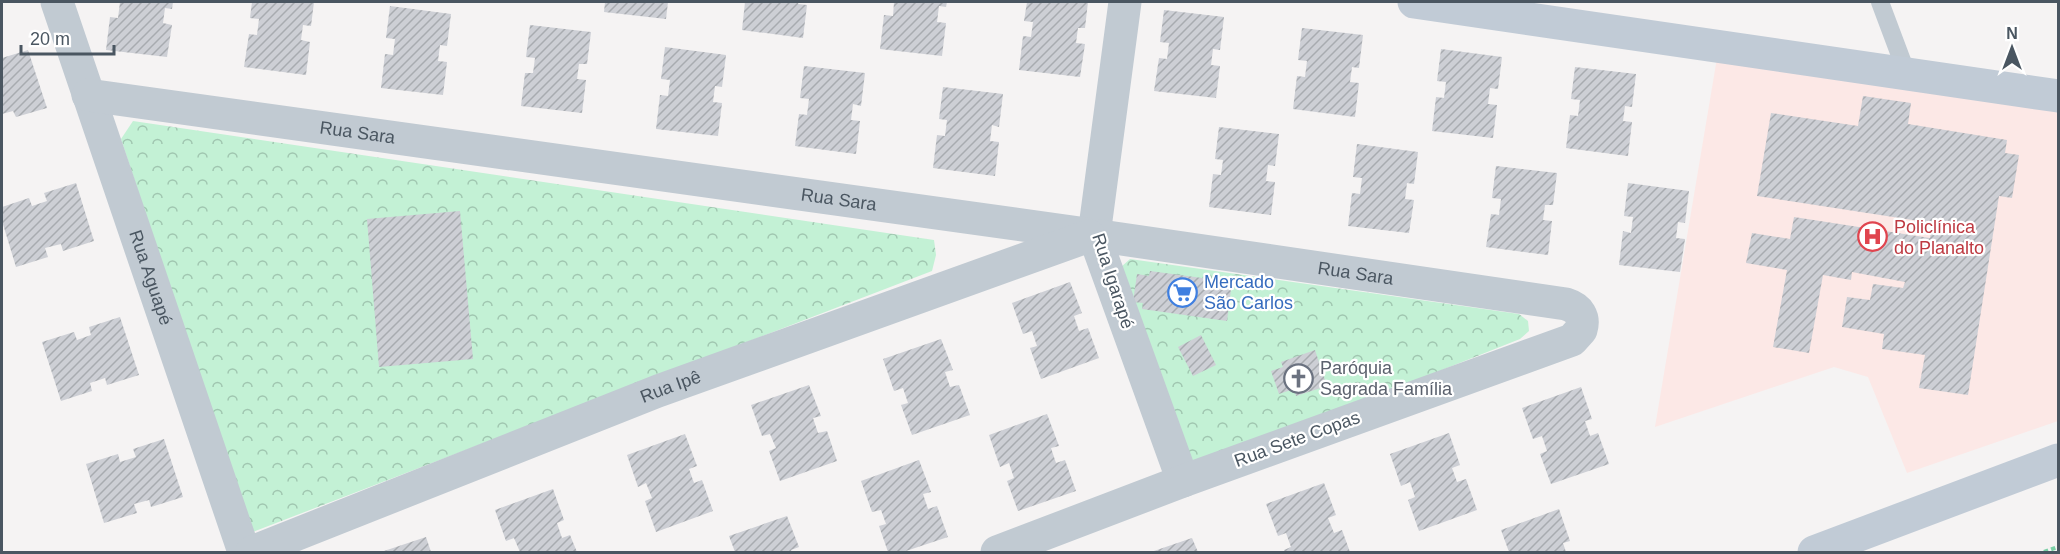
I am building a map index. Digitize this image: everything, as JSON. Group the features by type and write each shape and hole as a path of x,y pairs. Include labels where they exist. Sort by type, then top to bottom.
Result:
{"main road":[{"path":"1414,2 2058,96"},
{"path":"1814,552 2058,460"}],"street":[{"name":"Rua Aguapé","path":"57,2 244,552"},
{"name":"Rua Igarapé","path":"1125,2 1094,235 1183,481"},
{"name":"Rua Sara","path":"88,95 1094,235 1566,304 1576,308 1582,315"},
{"name":"Rua Ipê","path":"252,552 658,391 1094,235"},
{"name":"Rua Sete Copas","path":"997,552 1183,481 1572,340 1581,330 1582,315"}],"lane":[{"path":"1880,2 1907,74"}],"path":[{"path":"2044,552 2058,547"}],"shaded area":[{"name":"Policlínica do Planalto","path":"1717,58 2058,108 2058,421 1907,473 1868,377 1834,367 1655,427"}],"green space":[{"path":"133,121 934,240 936,255 932,271 250,533 121,139"},
{"path":"1130,259 1519,314 1528,321 1529,331 1520,339 1195,468 1121,267"}],"building":[{"path":"120,2 173,2 172,9 165,8 163,23 172,25 167,57 106,50 110,17 118,18"},
{"path":"252,2 314,2 311,26 303,25 301,40 310,42 306,75 244,67 249,34 257,35 259,19 250,18"},
{"path":"605,2 668,2 666,19 604,12"},
{"path":"745,2 799,2 798,4 807,5 803,38 742,30"},
{"path":"894,2 947,2 946,7 939,6 937,22 946,23 942,56 880,49 884,15 893,16"},
{"path":"1027,2 1088,2 1085,28 1078,28 1076,43 1085,44 1080,77 1019,70 1023,36 1031,37 1033,22 1024,21"},
{"path":"390,6 451,14 447,46 440,45 438,61 447,62 443,95 381,88 385,54 393,55 395,39 386,38"},
{"path":"1164,10 1224,17 1220,50 1213,49 1211,65 1220,66 1216,98 1154,91 1159,58 1167,59 1169,43 1160,42"},
{"path":"530,25 591,32 587,64 579,64 577,79 586,80 582,113 521,106 525,73 533,73 535,58 526,57"},
{"path":"1302,28 1363,35 1359,68 1352,67 1350,82 1359,83 1355,117 1293,109 1297,76 1305,77 1307,61 1298,60"},
{"path":"665,47 726,55 722,87 715,86 713,102 722,103 718,136 656,129 660,95 668,96 670,80 661,79"},
{"path":"1441,49 1502,57 1498,89 1490,88 1488,104 1497,105 1493,138 1432,131 1436,97 1444,98 1446,82 1437,81"},
{"path":"28,50 47,108 16,117 13,111 2,114 2,58"},
{"path":"804,66 865,73 861,106 853,104 851,120 860,121 856,154 795,146 799,114 807,115 809,99 800,98"},
{"path":"1575,67 1636,74 1632,107 1625,106 1623,121 1632,122 1628,156 1566,148 1570,115 1578,116 1580,100 1571,99"},
{"path":"943,87 1003,94 999,127 992,125 990,141 999,142 995,176 933,168 937,135 945,136 947,120 939,119"},
{"path":"1863,96 1911,103 1908,124 2007,140 2005,153 2019,155 2012,198 1999,196 1968,395 1919,388 1925,355 1882,349 1884,334 1842,327 1847,297 1870,300 1873,284 1903,288 1905,282 1852,272 1851,280 1823,275 1809,353 1773,347 1787,270 1746,263 1752,233 1790,239 1794,217 1930,238 1932,223 1757,196 1771,113 1858,126"},
{"path":"1219,127 1279,134 1275,166 1268,165 1266,181 1275,182 1271,215 1209,207 1213,174 1221,175 1223,160 1215,159"},
{"path":"1357,144 1418,152 1414,184 1407,183 1405,199 1414,200 1409,233 1348,226 1352,193 1360,194 1362,178 1353,177"},
{"path":"1496,166 1557,173 1553,205 1545,205 1543,220 1552,221 1548,255 1486,247 1491,214 1499,215 1501,199 1492,198"},
{"path":"76,183 94,241 63,251 61,244 45,248 48,257 16,267 2,221 2,207 29,198 32,206 47,201 44,193"},
{"path":"1628,183 1689,191 1685,223 1678,222 1676,238 1685,239 1680,272 1619,265 1623,231 1631,233 1633,217 1624,216"},
{"path":"460,211 473,359 379,367 367,219"},
{"name":"Mercado São Carlos","path":"1150,271 1232,282 1227,321 1142,309 1143,303 1133,302 1137,274 1149,276"},
{"path":"1070,282 1082,313 1074,316 1079,331 1088,328 1099,358 1041,379 1030,348 1037,346 1032,331 1023,334 1012,303"},
{"path":"120,317 139,375 107,385 105,378 90,383 92,391 61,401 42,342 74,332 77,340 91,335 89,327"},
{"path":"1201,335 1216,365 1193,376 1178,347"},
{"path":"941,339 953,370 945,372 950,387 959,385 970,415 912,435 901,405 908,403 903,388 894,391 883,359"},
{"name":"Paróquia Sagrada Família","path":"1315,350 1327,386 1296,396 1294,389 1279,394 1271,371 1283,367 1281,362"},
{"path":"809,385 821,416 813,418 818,433 827,431 837,461 780,481 769,451 776,448 770,434 762,436 751,405"},
{"path":"1581,387 1592,419 1585,421 1590,436 1598,433 1609,464 1551,484 1540,454 1547,451 1542,436 1533,439 1522,408"},
{"path":"1047,414 1059,446 1051,448 1056,463 1065,460 1076,491 1018,511 1007,481 1014,478 1009,463 1000,467 989,435"},
{"path":"1449,433 1460,465 1452,468 1457,482 1466,479 1477,510 1419,531 1408,500 1415,497 1410,482 1401,486 1390,454"},
{"path":"685,434 697,466 689,469 694,483 702,480 713,511 656,532 645,501 652,498 646,483 638,487 627,455"},
{"path":"164,439 183,497 151,507 149,500 134,504 137,513 104,523 86,464 118,454 120,462 136,457 133,449"},
{"path":"919,460 931,492 923,494 928,509 937,506 948,537 903,552 888,552 879,526 886,524 881,510 872,512 861,481"},
{"path":"1324,483 1336,515 1328,518 1334,533 1342,530 1350,552 1285,552 1284,550 1291,547 1286,533 1278,536 1266,504"},
{"path":"553,489 564,520 557,523 562,538 570,535 577,552 520,552 514,538 506,541 495,510"},
{"path":"1559,509 1570,541 1563,543 1566,552 1509,552 1501,530"},
{"path":"787,516 799,547 791,550 792,552 735,552 729,536"},
{"path":"426,537 431,552 381,552"},
{"path":"1192,538 1198,552 1151,552"}],"place":[{"name":"Policlínica do Planalto","path":"1873,237"},
{"name":"Mercado São Carlos","path":"1183,292"},
{"name":"Paróquia Sagrada Família","path":"1299,378"}]}
